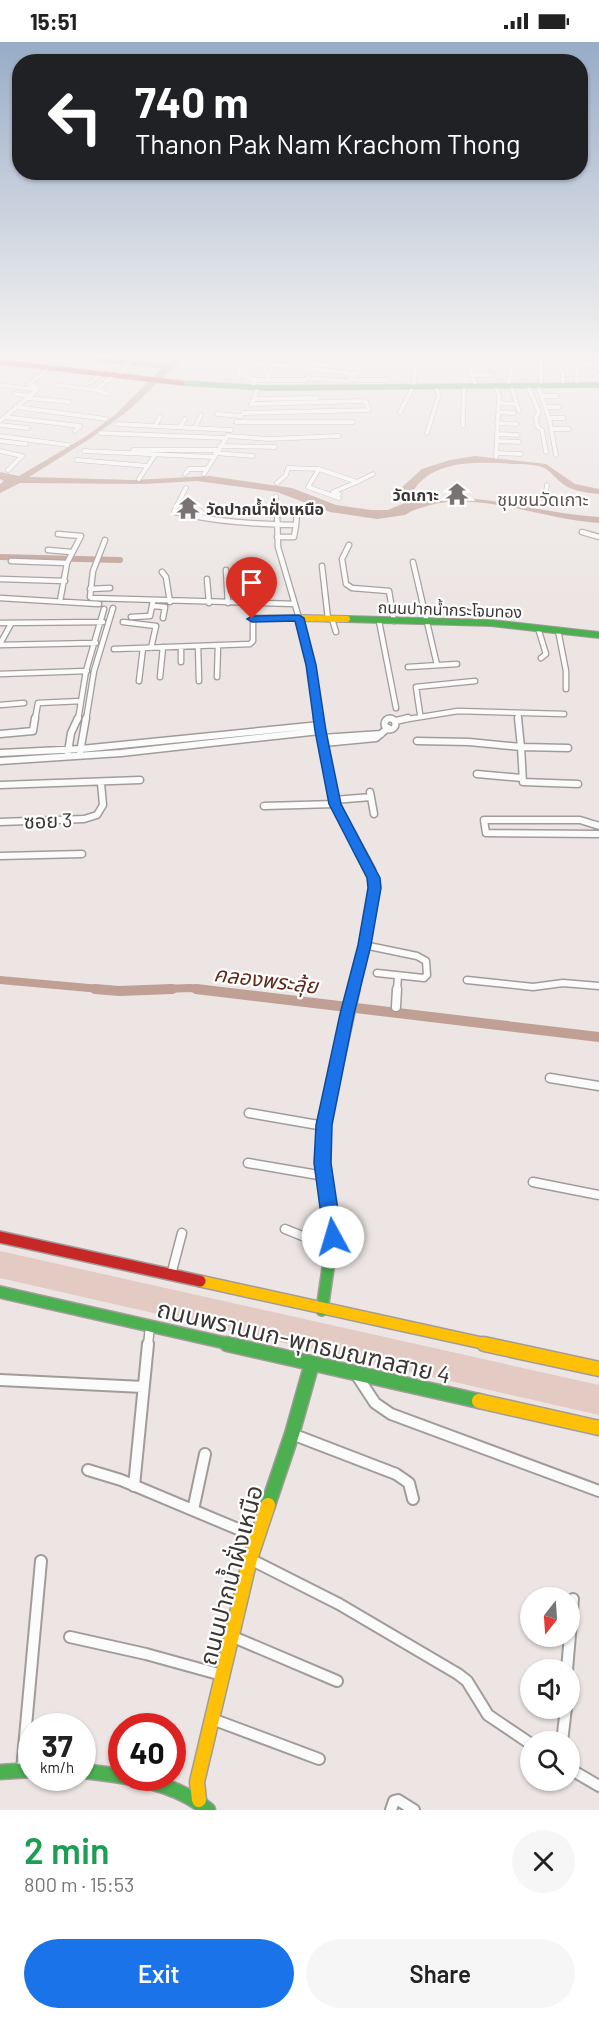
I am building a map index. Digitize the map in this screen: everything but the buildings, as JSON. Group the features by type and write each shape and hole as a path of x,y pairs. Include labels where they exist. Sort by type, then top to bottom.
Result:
{"main road":[{"name":"ถนนปากน้ำกระโจมทอง","path":"299,618 491,623 599,635"},
{"path":"299,618 311,665 334,802 374,878 375,888 324,1125 324,1176 333,1227 322,1310"},
{"name":"ถนนพรานนก-พุทธมณฑลสาย 4","path":"0,1237 599,1370"},
{"name":"ถนนพรานนก-พุทธมณฑลสาย 4","path":"0,1292 599,1428"},
{"name":"ถนนปากน้ำฝั่งเหนือ","path":"199,1800 197,1782 250,1559 292,1434 312,1363"},
{"path":"0,1772 18,1771"},
{"path":"96,1774 145,1784 199,1800 208,1810"}],"street":[{"path":"11,438 68,445"},
{"path":"204,474 226,438"},
{"path":"248,438 286,438"},
{"path":"497,438 496,455 521,454"},
{"path":"543,438 546,452"},
{"path":"553,438 556,455"},
{"path":"0,441 27,444"},
{"path":"497,441 519,442"},
{"path":"126,452 127,454 155,455 274,447"},
{"path":"84,451 126,452 147,449 254,456"},
{"path":"0,452 22,456 8,470"},
{"path":"139,479 155,455"},
{"path":"77,460 148,466"},
{"path":"277,483 286,475 288,468 319,469 357,482"},
{"path":"185,474 189,469 207,469"},
{"path":"319,469 308,487 340,497 333,492 373,474"},
{"path":"546,485 549,496"},
{"path":"186,488 174,511 205,519 236,523 297,525"},
{"path":"114,649 252,643 254,618 299,618 279,550 276,496"},
{"path":"276,510 297,511 294,537 277,537"},
{"path":"582,532 599,537"},
{"path":"58,534 81,536 67,561 60,601"},
{"path":"105,540 95,563 90,597 165,607 164,618"},
{"path":"348,545 342,559 346,584 352,588 389,591 394,621"},
{"path":"48,550 71,552"},
{"path":"10,561 67,561"},
{"path":"413,562 437,665"},
{"path":"322,567 330,619 336,632"},
{"path":"226,570 228,603"},
{"path":"162,572 166,577 170,602"},
{"path":"0,579 65,581"},
{"path":"207,579 209,603"},
{"path":"90,589 110,588"},
{"path":"0,598 60,601 105,607 113,605 94,671 79,756"},
{"path":"153,604 170,602 295,604"},
{"path":"131,617 150,616 153,604"},
{"path":"67,757 71,733 78,719 79,702 86,671 105,607"},
{"path":"0,623 109,621"},
{"path":"379,621 396,708"},
{"path":"123,622 156,626 151,648"},
{"path":"11,624 0,645 103,642"},
{"path":"538,628 546,654 542,658"},
{"path":"558,630 566,671 566,689"},
{"path":"217,677 218,645"},
{"path":"198,646 199,681"},
{"path":"160,677 163,647"},
{"path":"181,647 181,662"},
{"path":"139,681 143,648"},
{"path":"408,667 457,664"},
{"path":"0,674 94,671"},
{"path":"420,714 416,687 475,681"},
{"path":"0,734 33,732 38,703 88,701"},
{"path":"0,705 24,704"},
{"path":"0,753 322,734 376,738 388,728 383,724 385,720 396,721 420,714 474,711 564,714"},
{"path":"518,714 523,782 578,784"},
{"path":"78,719 86,719"},
{"path":"0,761 79,756 191,740"},
{"path":"417,741 568,748"},
{"path":"477,774 522,778"},
{"path":"0,785 140,780"},
{"name":"ซอย 3","path":"0,822 84,819 97,815 103,805 100,783"},
{"path":"264,806 334,802 371,794 374,814"},
{"path":"531,819 536,834"},
{"path":"599,826 580,820 484,820 486,833 599,834"},
{"path":"0,856 82,854"},
{"path":"364,945 417,956 426,961 427,975 424,978 378,973"},
{"path":"396,1007 398,976"},
{"path":"467,980 533,987 563,983 599,986"},
{"path":"550,1078 599,1086"},
{"path":"249,1113 324,1125"},
{"path":"248,1163 324,1176"},
{"path":"533,1182 599,1195"},
{"path":"285,1229 332,1248"},
{"path":"171,1275 182,1233"},
{"path":"134,1486 142,1386 150,1326"},
{"path":"356,1374 375,1402 391,1414 599,1491"},
{"path":"0,1380 142,1386"},
{"path":"292,1434 364,1461 410,1482 413,1487 413,1499"},
{"path":"193,1510 205,1454"},
{"path":"88,1470 134,1486 257,1537"},
{"path":"250,1559 339,1604 458,1674 467,1681 488,1715 520,1737"},
{"path":"31,1713 41,1561"},
{"path":"231,1636 337,1681"},
{"path":"70,1637 146,1654 222,1676"},
{"path":"211,1718 319,1759"},
{"path":"580,1775 599,1786"},
{"path":"391,1810 394,1801 398,1800 414,1810"}],"shaded area":[{"path":"84,438 92,438 29,477 133,480 210,476 292,488 336,505 388,510 407,502 401,488 422,469 450,460 475,456 546,464 575,484 599,489 599,494 571,488 546,469 538,466 473,463 433,473 414,490 422,505 405,515 377,519 330,512 277,492 197,481 143,484 20,483 0,493 0,484 4,481 0,479 0,472 19,476"},
{"path":"0,1251 599,1385 599,1415 0,1278"}],"waterway":[{"path":"404,511 426,502 450,499 475,500 551,515 599,520"},
{"path":"0,557 120,560"},
{"name":"คลองพระลุ้ย","path":"0,980 111,990"},
{"name":"คลองพระลุ้ย","path":"137,990 190,988 209,990"},
{"name":"คลองพระลุ้ย","path":"95,989 119,991 172,989"},
{"name":"คลองพระลุ้ย","path":"196,989 599,1037"}],"traffic: fast":[{"path":"347,619 491,623 599,635"},
{"path":"322,1310 334,1227 323,1163 324,1126 364,942"},
{"path":"0,1292 479,1401"},
{"path":"268,1505 292,1434 312,1363"},
{"path":"0,1772 18,1771"},
{"path":"96,1773 167,1787 198,1801 208,1810"}],"traffic: slow":[{"path":"347,619 299,618 311,665 320,731 335,804 371,870 374,887 364,942"},
{"path":"200,1281 599,1369"},
{"path":"479,1401 599,1428"},
{"path":"199,1800 197,1782 250,1559 268,1505"}],"traffic: jam":[{"path":"0,1237 200,1281"}],"place":[{"name":"วัดเกาะ","path":"457,494"},
{"name":"วัดปากน้ำฝั่งเหนือ","path":"188,508"}],"district":[{"name":"ชุมชนวัดเกาะ","path":"543,499"}],"route":[{"path":"252,619 255,617 299,618 311,665 320,731 336,808 374,878 375,888 364,945 324,1125 324,1176 333,1237"}]}
